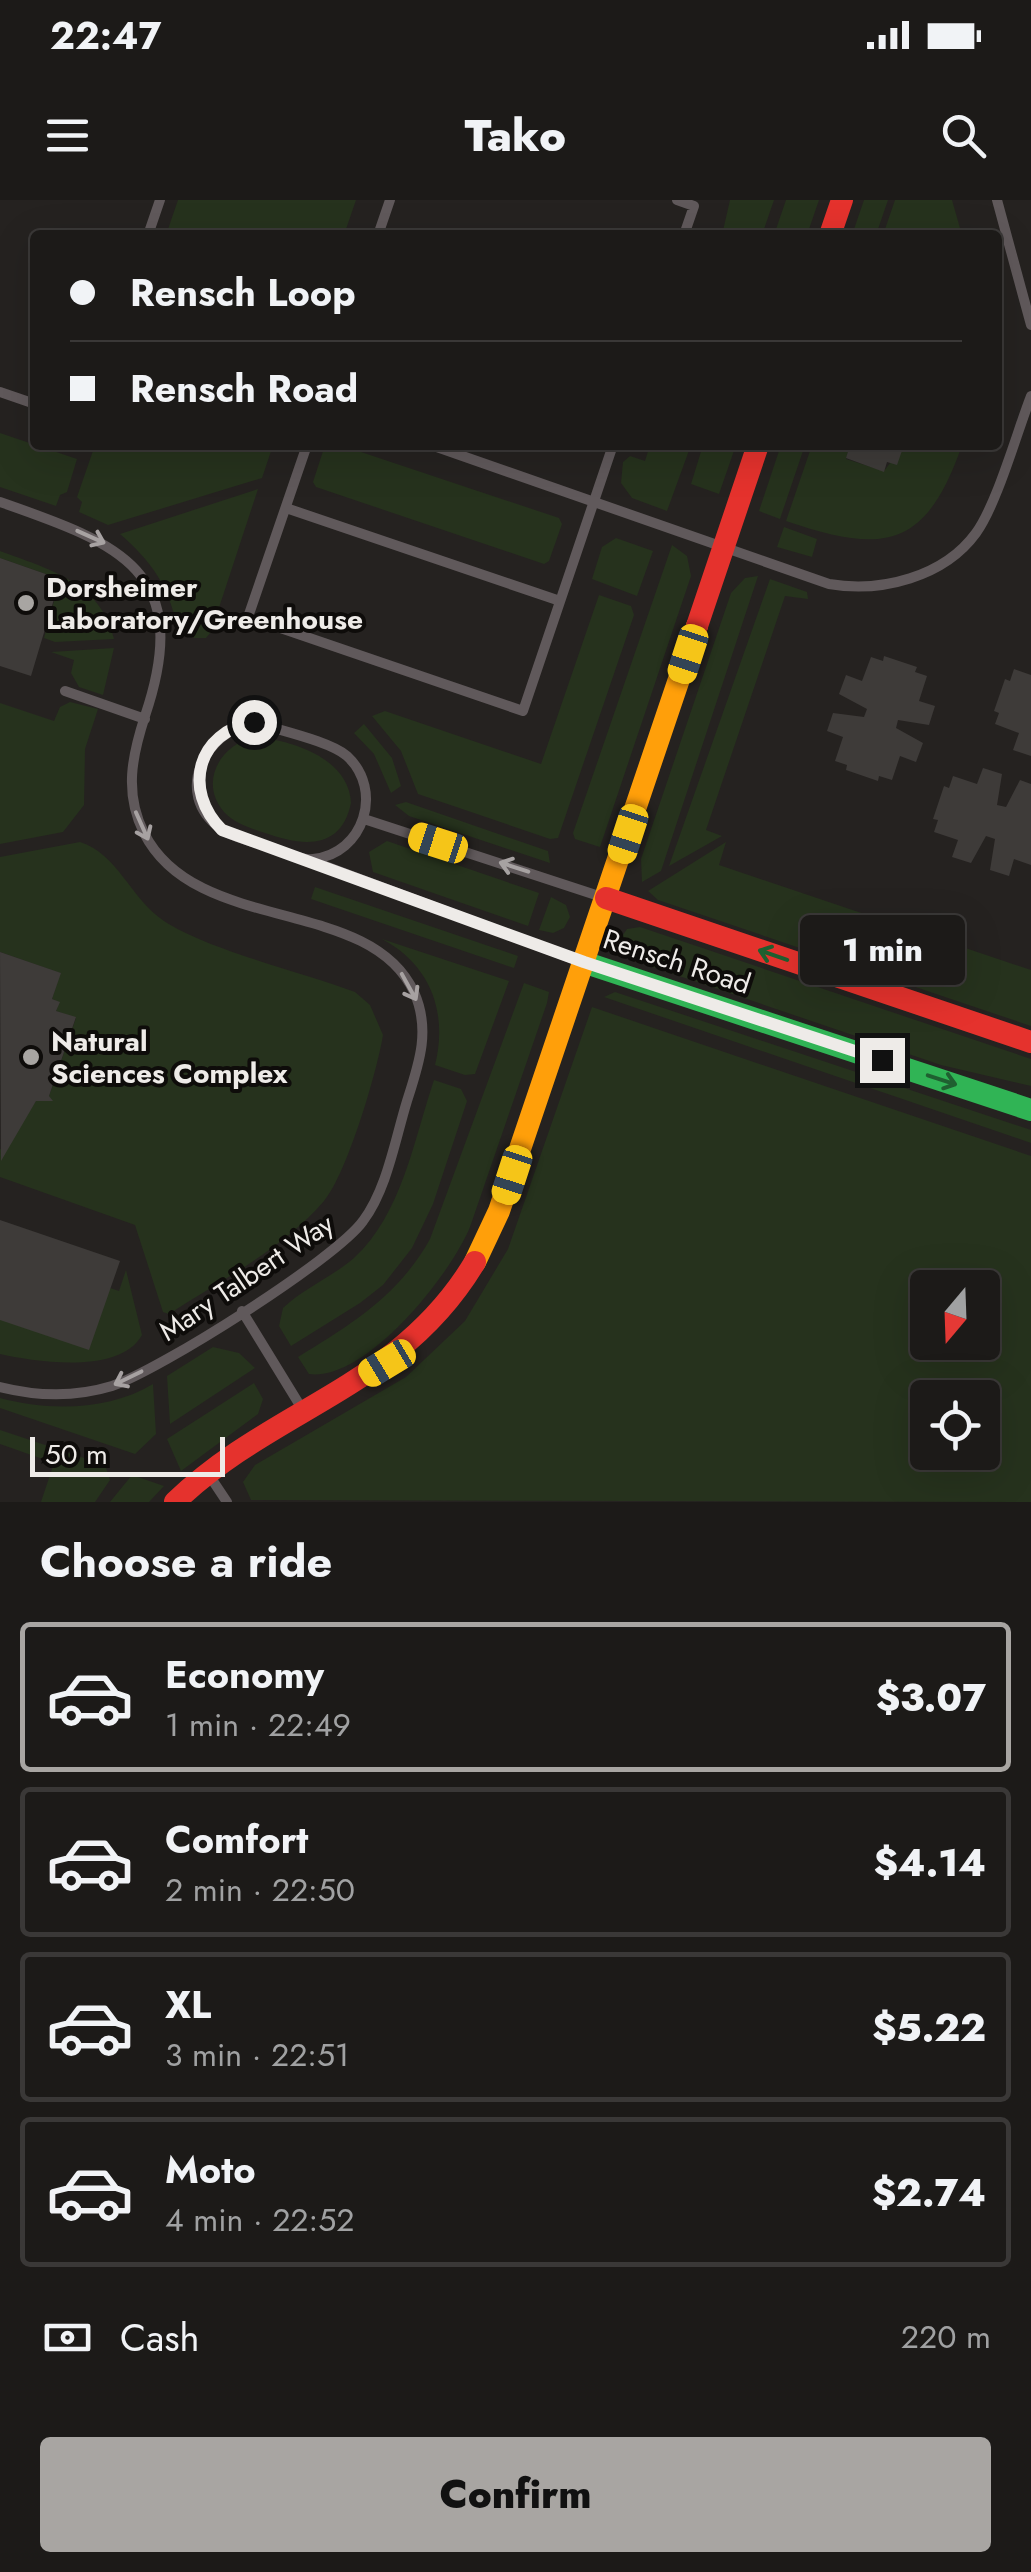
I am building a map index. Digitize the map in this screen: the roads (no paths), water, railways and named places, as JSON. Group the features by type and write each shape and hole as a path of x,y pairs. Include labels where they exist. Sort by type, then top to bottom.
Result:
{"street":[{"path":"832,230 842,200"},
{"path":"175,1502 209,1474 412,1345 462,1289 500,1211 756,450"},
{"name":"Rensch Road","path":"606,898 1031,1042"},
{"name":"Rensch Road","path":"584,962 1031,1110"}],"lane":[{"path":"150,230 160,200"},
{"path":"380,230 390,200"},
{"path":"677,200 694,206 686,230"},
{"path":"997,200 1031,326"},
{"path":"0,392 30,402"},
{"path":"447,450 846,586 891,584 920,576 959,551 978,531 1031,396"},
{"path":"305,450 248,617 524,710 611,450"},
{"name":"Mary Talbert Way","path":"0,502 105,543 148,586 159,612 161,655 132,762 132,796 144,833 167,864 216,894 384,954 407,979 423,1026 417,1071 366,1218 340,1244 242,1312 112,1386 46,1394 0,1386"},
{"path":"286,508 560,601"},
{"path":"65,690 144,719"},
{"path":"254,722 344,752 364,782 364,819 343,848 308,860 222,830 209,817 197,783 207,748 220,734 254,722"},
{"name":"Rensch Road","path":"364,819 606,898"},
{"name":"Rensch Road","path":"308,860 584,962"},
{"path":"242,1312 305,1413"},
{"path":"209,1474 226,1502"}],"place":[{"name":"Dorsheimer Laboratory/Greenhouse","path":"26,603"},
{"name":"Natural Sciences Complex","path":"31,1057"}]}
